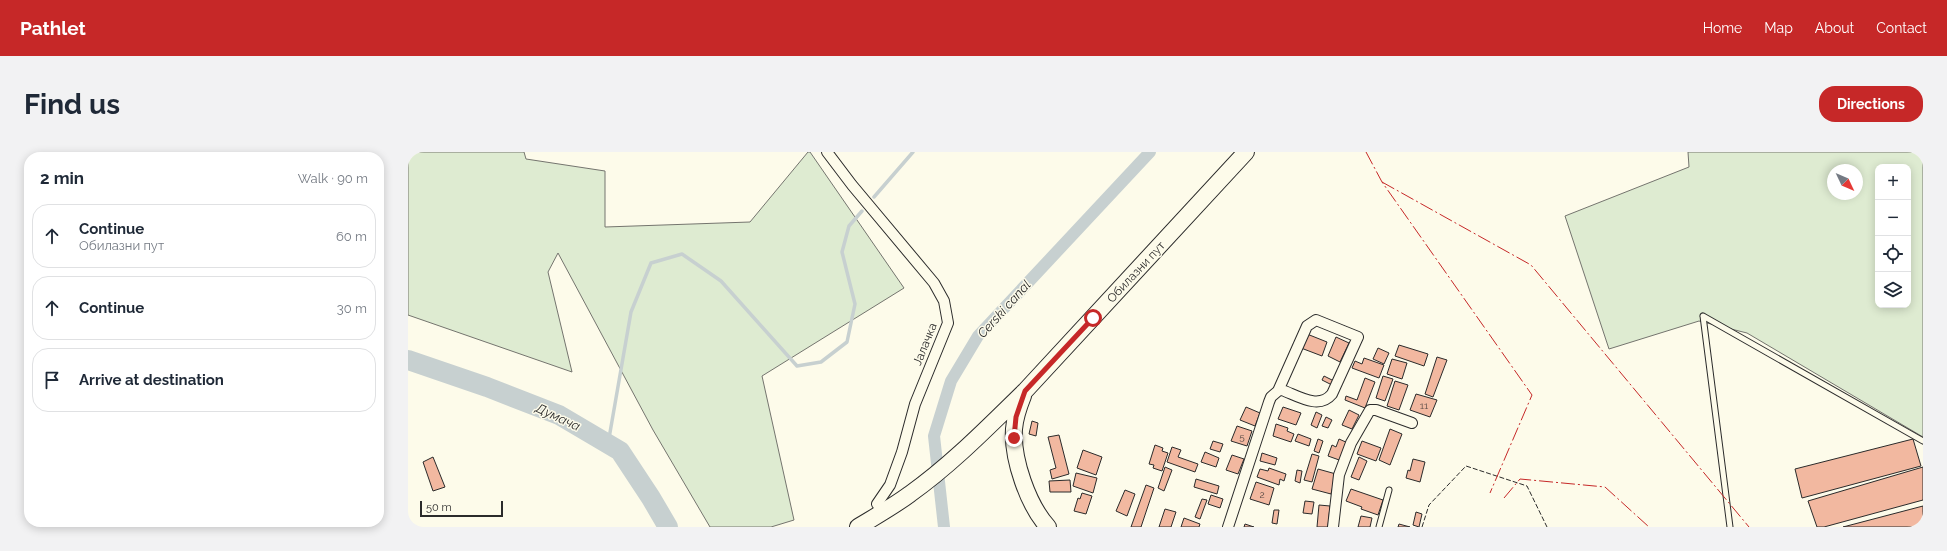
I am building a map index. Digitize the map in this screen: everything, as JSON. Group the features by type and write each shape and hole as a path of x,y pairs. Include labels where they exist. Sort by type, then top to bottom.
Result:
{"main road":[{"name":"Обилазни пут","path":"858,527 883,506 931,478 997,419 1025,391 1246,152"},
{"path":"1025,391 1016,417 1014,438 1015,448 1022,477 1032,504 1036,513 1048,527"}],"street":[{"name":"Јалачка","path":"827,152 852,185 934,283 944,301 948,323 915,404 902,452 883,506"},
{"path":"1228,527 1269,402 1278,391 1308,326 1312,321 1316,320 1358,337 1332,394 1324,400 1314,402 1282,390 1278,391"},
{"path":"1333,527 1339,475 1351,443 1370,410 1376,410 1412,423"}],"lane":[{"path":"1730,527 1703,316 1923,441"},
{"path":"1379,527 1389,490"}],"green space":[{"path":"408,152 524,152 526,159 605,171 605,227 750,222 808,152 810,152 904,288 762,376 794,520 771,527 710,527 653,430 558,253 548,272 572,372 408,315"},
{"path":"1688,152 1923,152 1923,437 1747,333 1699,321 1609,349 1565,216 1689,167"}],"building":[{"path":"1307,334 1327,342 1322,356 1301,348"},
{"path":"1336,337 1349,343 1340,362 1328,356"},
{"path":"1399,345 1428,354 1424,366 1395,356"},
{"path":"1378,348 1389,353 1384,364 1373,359"},
{"path":"1437,357 1447,360 1433,397 1425,394"},
{"path":"1364,358 1384,365 1379,378 1352,368 1355,361 1362,364"},
{"path":"1392,359 1407,363 1402,379 1387,374"},
{"path":"1324,376 1334,381 1332,385 1322,380"},
{"path":"1383,376 1393,379 1385,401 1376,398"},
{"path":"1365,378 1375,382 1365,408 1345,400 1346,396 1357,400"},
{"path":"1395,381 1408,385 1399,410 1387,406"},
{"path":"1416,394 1437,400 1430,417 1410,410"},
{"path":"1246,407 1260,413 1255,426 1240,420"},
{"path":"1283,407 1301,413 1296,425 1278,419"},
{"path":"1349,410 1359,415 1352,429 1342,425"},
{"path":"1316,412 1322,415 1317,428 1311,425"},
{"path":"1326,417 1332,420 1328,428 1322,426"},
{"path":"1032,421 1038,423 1036,436 1029,434"},
{"path":"1276,424 1288,428 1287,431 1294,434 1291,442 1273,436"},
{"path":"1237,426 1252,431 1247,446 1231,441"},
{"path":"1390,429 1402,434 1390,465 1379,460"},
{"path":"1298,434 1311,439 1309,446 1295,441"},
{"path":"1059,435 1069,474 1052,479 1050,470 1056,468 1048,437"},
{"path":"1318,439 1323,441 1319,453 1314,451"},
{"path":"1339,439 1348,443 1342,461 1328,456 1332,445 1336,447"},
{"path":"1913,439 1921,466 1802,498 1795,469"},
{"path":"1213,441 1223,444 1220,452 1210,449"},
{"path":"1362,441 1381,448 1376,461 1357,454"},
{"path":"1155,445 1163,448 1162,451 1168,453 1162,471 1153,468 1154,465 1149,464"},
{"path":"1172,447 1181,450 1178,457 1198,464 1195,472 1167,462"},
{"path":"1083,450 1102,457 1096,475 1077,468"},
{"path":"1205,452 1219,458 1216,467 1201,462"},
{"path":"1262,453 1277,458 1275,465 1260,461"},
{"path":"1312,454 1319,456 1312,482 1304,480"},
{"path":"1232,455 1244,459 1238,474 1226,470"},
{"path":"433,457 445,487 433,491 423,462"},
{"path":"1359,457 1367,461 1359,480 1351,477"},
{"path":"1413,459 1425,462 1420,482 1406,478 1408,470 1410,471"},
{"path":"1165,467 1172,470 1164,491 1158,488"},
{"path":"1923,467 1923,500 1824,527 1817,527 1808,501"},
{"path":"1269,468 1286,474 1284,481 1280,479 1279,485 1257,477 1260,469 1268,471"},
{"path":"1318,469 1336,474 1331,494 1312,489"},
{"path":"1297,470 1302,471 1300,483 1295,481"},
{"path":"1076,473 1097,478 1093,493 1073,486"},
{"path":"1196,479 1219,486 1217,494 1194,487"},
{"path":"1070,480 1071,492 1050,492 1049,481"},
{"path":"1256,482 1274,488 1269,505 1250,499"},
{"path":"1146,485 1154,488 1141,527 1131,527"},
{"path":"1351,489 1383,500 1378,515 1361,509 1362,507 1346,501"},
{"path":"1125,490 1135,494 1127,516 1116,511"},
{"path":"1082,493 1092,496 1086,514 1074,511 1078,498 1080,499"},
{"path":"1211,495 1223,499 1220,508 1208,504"},
{"path":"1202,499 1207,500 1200,519 1195,517"},
{"path":"1305,501 1314,502 1312,514 1303,513"},
{"path":"1319,505 1330,506 1328,527 1317,527"},
{"path":"1923,506 1923,527 1843,527"},
{"path":"1165,509 1176,512 1171,527 1159,527"},
{"path":"1274,510 1279,510 1277,524 1272,523"},
{"path":"1416,512 1422,514 1419,527 1413,525"},
{"path":"1361,516 1372,518 1370,527 1358,527"},
{"path":"1184,518 1200,524 1199,527 1181,527"},
{"path":"1245,524 1254,527 1244,527"},
{"path":"1399,524 1410,527 1398,527"}],"waterway":[{"path":"874,197 913,152"},
{"name":"Cerski canal","path":"944,527 934,436 951,381 978,336 1150,152"},
{"path":"608,444 631,312 651,263 682,254 721,281 797,366 821,362 847,342 855,304 842,252 849,226 862,211"},
{"name":"Думача","path":"408,360 487,387 559,415 620,451 668,527"}],"fence":[{"path":"1422,527 1429,505 1466,466 1527,486 1547,527"}],"power":[{"path":"1366,152 1382,182 1532,395 1490,493"},
{"path":"1382,182 1531,265 1749,527"},
{"path":"1504,498 1520,479 1605,487 1649,527"}],"route":[{"path":"1014,438 1016,417 1025,391 1093,318"}]}
